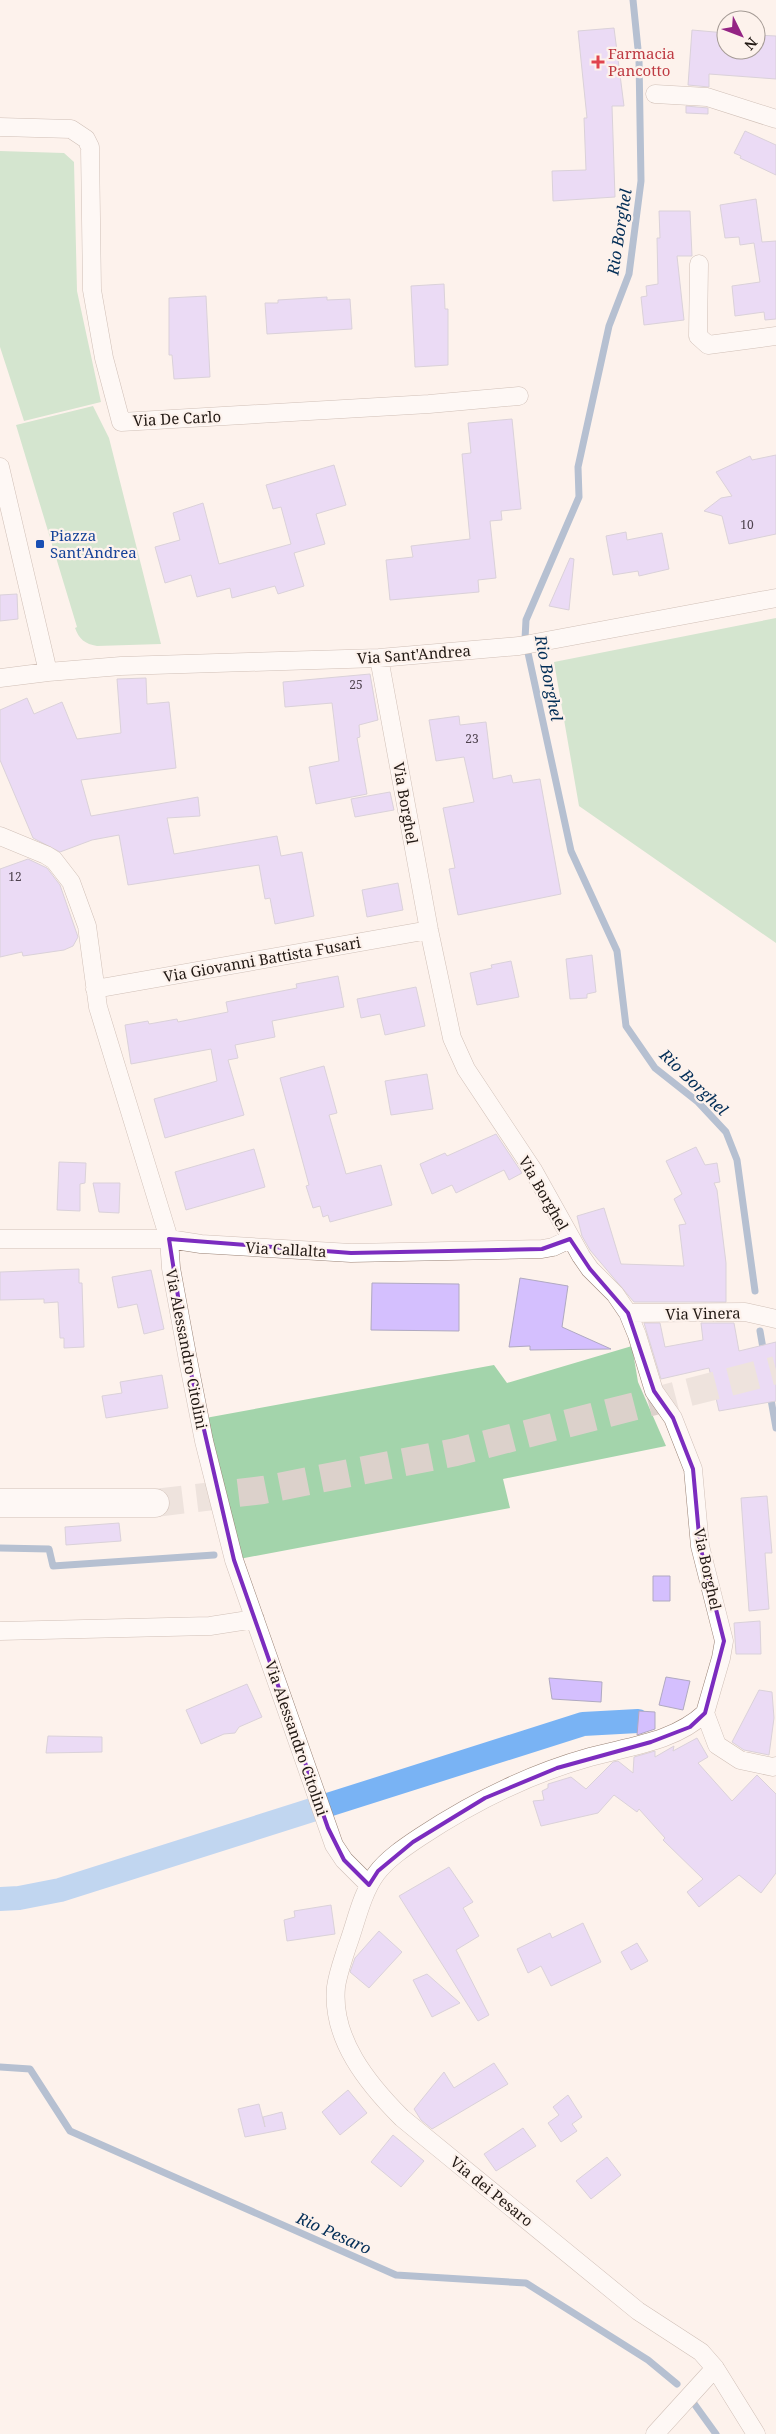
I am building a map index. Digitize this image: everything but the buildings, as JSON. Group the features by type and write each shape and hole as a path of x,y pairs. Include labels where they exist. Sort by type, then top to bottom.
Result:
{"main road":[{"path":"0,1503 155,1503"}],"street":[{"path":"655,94 707,97 776,119"},
{"name":"Via De Carlo","path":"0,127 71,129 86,139 90,147 92,290 104,358 121,422 429,404 519,396"},
{"path":"699,264 698,336 708,346 776,336"},
{"path":"0,467 5,505 48,672"},
{"name":"Via Sant'Andrea","path":"0,678 121,666 379,658 526,645 776,598"},
{"name":"Via Borghel","path":"379,658 429,930 447,1019 457,1052 533,1170 570,1239 590,1269 615,1294 628,1313 637,1335 654,1391 673,1418 693,1468 700,1546 724,1642 705,1713"},
{"name":"Via Alessandro Citolini","path":"0,836 46,854 54,860 71,882 87,926 98,1007 169,1239 183,1333 204,1441 234,1560 328,1828 344,1860 368,1885"},
{"name":"Via Giovanni Battista Fusari","path":"95,989 429,930"},
{"name":"Via Callalta","path":"0,1239 169,1239 201,1244 351,1253 542,1249 558,1246 570,1239"},
{"name":"Via Vinera","path":"628,1313 745,1312 776,1319"},
{"path":"0,1631 210,1626 255,1619"},
{"path":"368,1885 378,1871 414,1842 485,1798 557,1768 651,1742 690,1726 705,1713 717,1745 740,1760 774,1767"},
{"name":"Via dei Pesaro","path":"368,1885 339,1971 336,2005 341,2026 355,2062 376,2092 402,2118 638,2311 696,2348 715,2368 756,2434"},
{"path":"655,2434 715,2368"}],"highlighted area":[{"path":"169,1239 351,1253 542,1249 570,1239 590,1269 628,1313 654,1391 673,1418 693,1469 700,1546 724,1641 705,1713 690,1727 651,1742 557,1768 485,1798 413,1842 378,1871 369,1885 344,1860 328,1828 234,1560 188,1360"}],"green space":[{"path":"0,151 64,153 74,162 77,291 101,402 24,421 0,347"},
{"path":"93,406 109,438 161,644 97,646 89,644 78,635 16,425"},
{"path":"776,618 776,943 579,806 554,662"},
{"path":"632,1346 638,1382 666,1446 503,1479 510,1508 234,1560 200,1419 494,1365 507,1383"}],"waterway":[{"name":"Rio Borghel","path":"633,0 639,59 641,181 629,274 609,326 578,467 579,497 526,620 525,639 571,851 617,951 626,1026 655,1068 698,1102 726,1132 737,1160 755,1291"},
{"name":"Rio Borghel","path":"760,1331 764,1354"},
{"name":"Rio Borghel","path":"770,1394 776,1428"},
{"path":"0,1548 49,1549 53,1566 214,1555"},
{"path":"0,1899 19,1898 60,1890 583,1724 638,1721"},
{"name":"Rio Pesaro","path":"0,2067 30,2069 70,2131 396,2275 526,2283 648,2360 677,2384"},
{"name":"Rio Pesaro","path":"690,2398 716,2434"}],"tunnel":[{"path":"155,1503 263,1490 456,1452 776,1370"}],"place":[{"name":"Farmacia Pancotto","path":"598,62"},
{"name":"Piazza Sant'Andrea","path":"40,544"}]}
